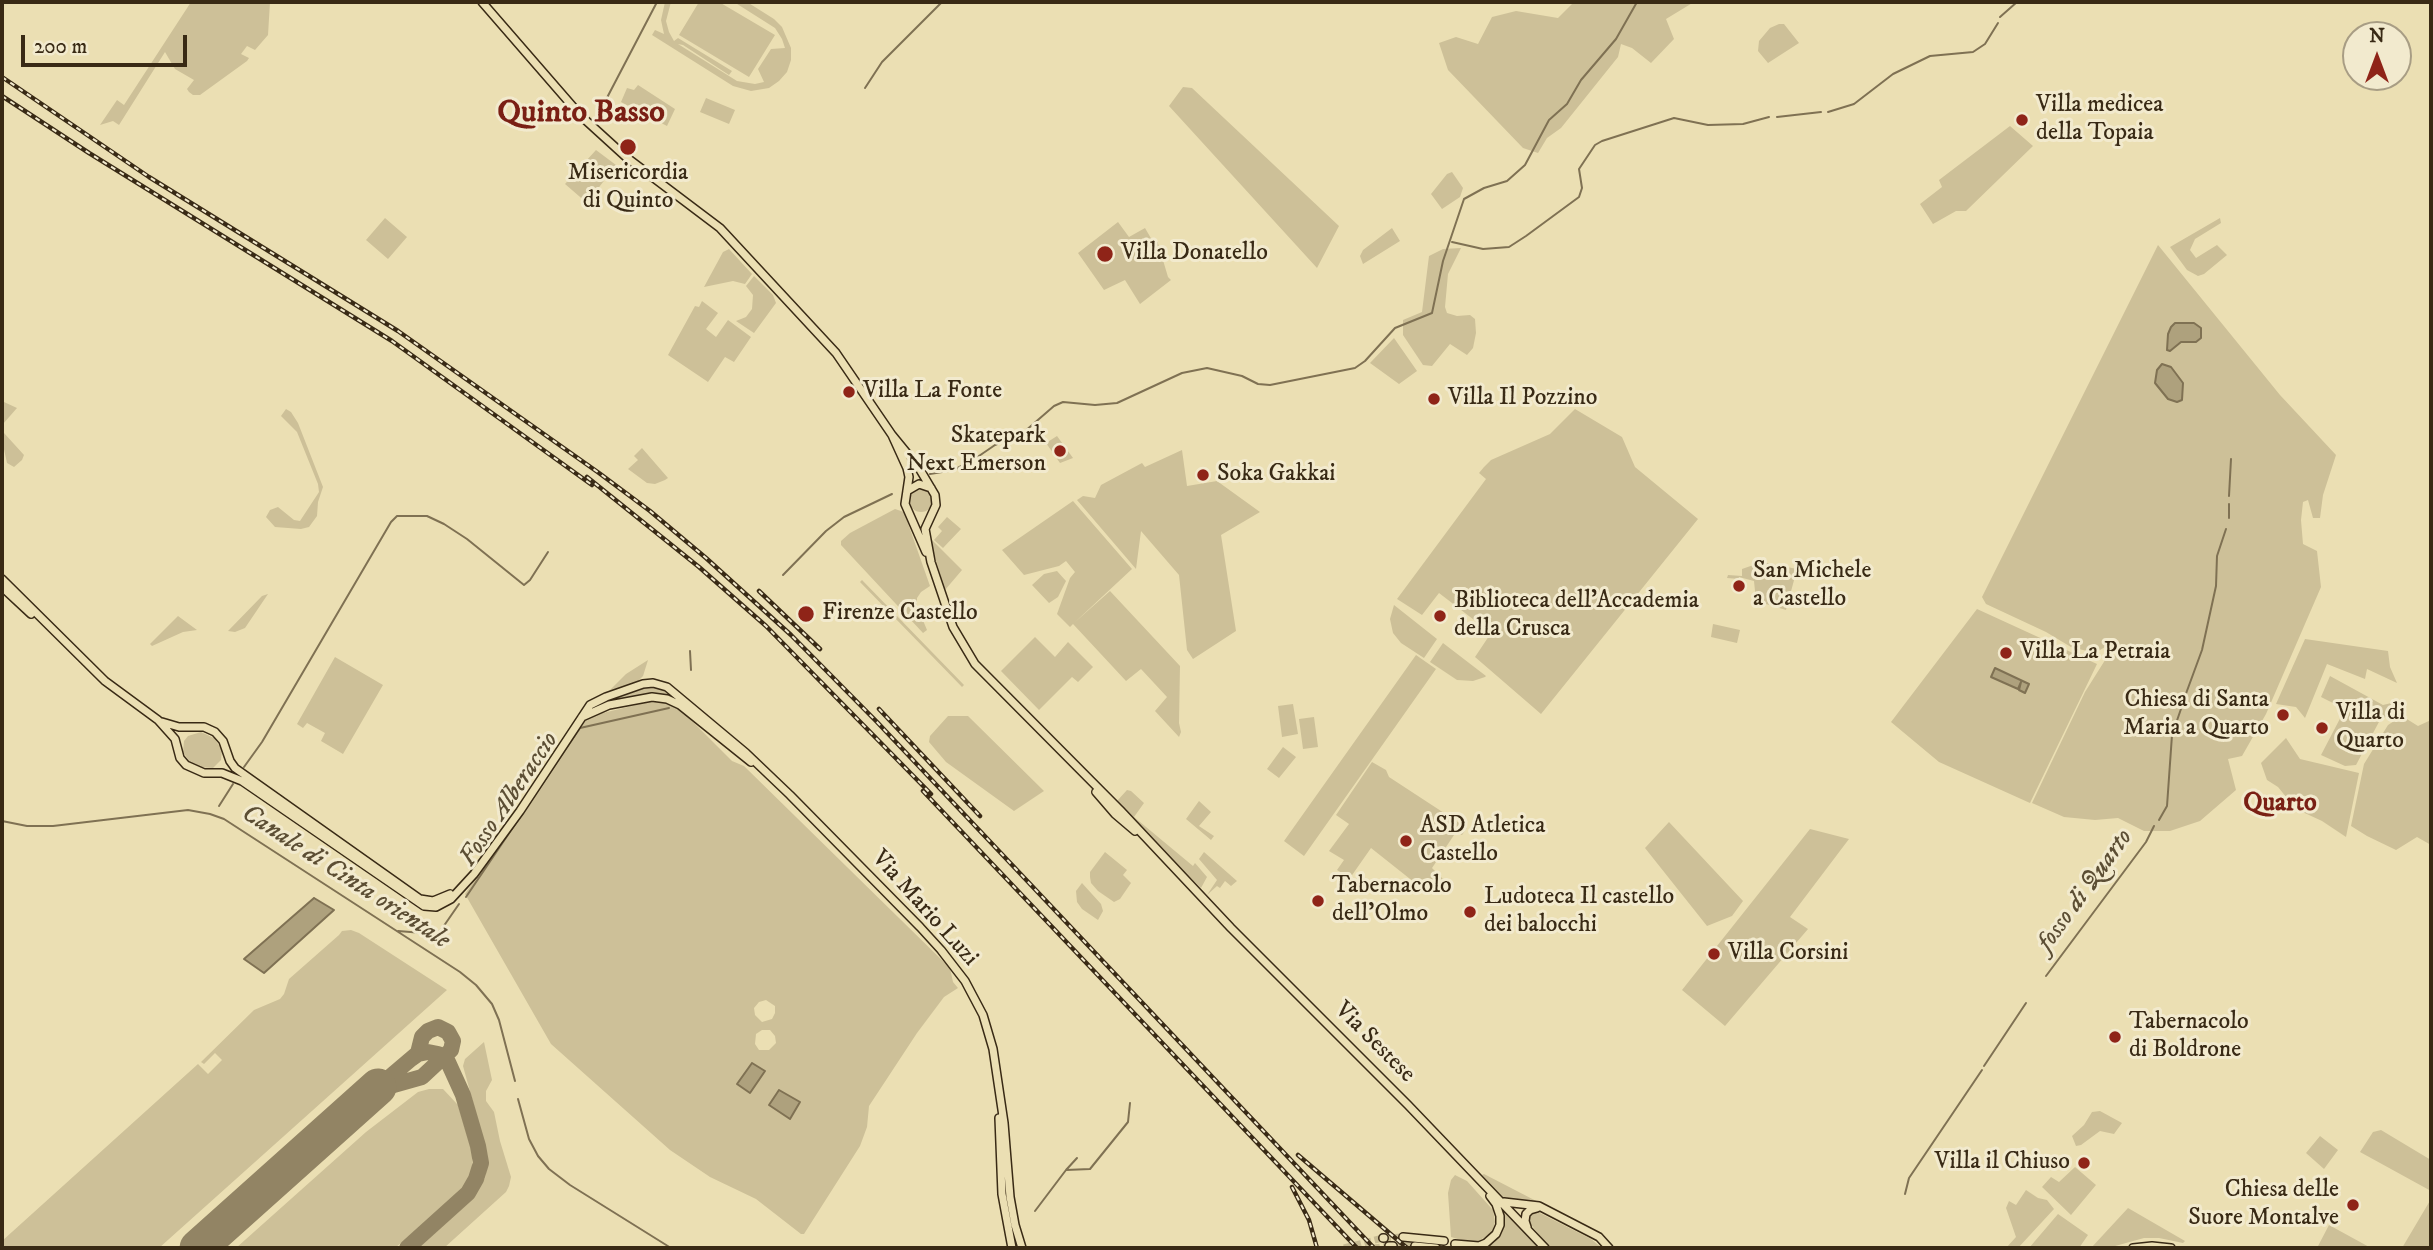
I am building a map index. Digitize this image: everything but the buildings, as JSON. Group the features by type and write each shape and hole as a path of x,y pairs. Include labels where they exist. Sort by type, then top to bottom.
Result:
{"main road":[{"path":"482,2 581,116 626,157 729,236 830,345 931,488 936,500 933,510 920,516 910,512 905,504 908,470 892,435"},
{"path":"905,495 916,484 931,488"},
{"name":"Via Sestese","path":"931,562 925,529 933,510"},
{"name":"Via Sestese","path":"910,512 931,562 953,627 969,657 1545,1248"},
{"path":"2,579 66,644"},
{"path":"2,587 105,681 158,720 175,739 180,758 186,765 201,772 233,776 242,781 424,906 436,907 451,899 474,874 520,811 581,718"},
{"name":"Via Mario Luzi","path":"581,718 593,703 606,697 643,684 662,685 746,753 920,927 955,966 987,1026 996,1062 1010,1197 1022,1248"},
{"name":"Via Mario Luzi","path":"581,718 609,705 654,697 669,699 679,704 768,775"},
{"path":"158,720 179,727 204,727 215,732 223,741 235,768 420,899 433,901 457,891"},
{"path":"177,746 183,733 192,727"},
{"path":"213,773 223,766 227,754"},
{"name":"Via Mario Luzi","path":"1000,1099 1002,1194 1012,1248"},
{"path":"1403,1237 1482,1245 1491,1240 1499,1228 1500,1216 1479,1180"},
{"path":"1498,1199 1514,1205 1539,1206 1599,1237 1609,1248"},
{"path":"1532,1234 1525,1222 1527,1213 1534,1208 1548,1211"},
{"path":"1450,1242 1469,1248"},
{"path":"1415,1246 1436,1248"},
{"path":"2133,1248 2171,1248"}],"shaded area":[{"path":"191,2 270,2 268,35 255,50 247,46 241,54 249,58 247,61 200,95 189,92 187,89 194,80 175,69 165,52 119,125 113,121 100,125 117,100 124,105"},
{"path":"665,2 671,2 666,21 674,41 678,38 732,71 729,75 678,44 737,81 755,84 764,82 758,69 771,49 785,48 775,28 734,2 747,2 782,27 791,48 787,72 769,88 751,91 733,86 652,35 655,30 664,34 661,20"},
{"path":"699,2 719,2 775,35 749,77 679,35"},
{"path":"1574,2 1694,2 1666,19 1674,39 1651,63 1632,48 1621,44 1618,57 1561,128 1547,138 1538,153 1523,148 1448,70 1439,43 1456,37 1478,44 1492,17 1516,11 1558,18"},
{"path":"1784,24 1799,43 1768,63 1758,51 1759,41 1770,28"},
{"path":"638,85 675,109 667,126 621,102 627,88 634,90"},
{"path":"1183,87 1192,88 1339,226 1317,268 1169,106"},
{"path":"706,98 735,110 729,124 700,112"},
{"path":"2010,126 2033,146 1966,211 1956,211 1933,224 1920,204 1942,187 1939,180"},
{"path":"596,150 616,165 587,203 565,184"},
{"path":"1452,172 1463,188 1460,197 1442,209 1431,194 1447,174"},
{"path":"385,218 407,237 388,259 366,240"},
{"path":"2220,218 2221,223 2195,239 2190,250 2196,258 2217,245 2227,255 2198,276 2187,270 2170,247"},
{"path":"1118,222 1129,237 1145,228 1152,240 1157,240 1171,280 1140,304 1125,280 1104,290 1078,253"},
{"path":"1392,228 1400,241 1363,264 1360,256 1363,250"},
{"path":"2158,245 2280,395 2336,455 2323,495 2320,518 2313,518 2308,500 2303,502 2303,544 2317,551 2321,587 2266,714 2242,756 2228,759 2236,790 2200,821 2170,831 2144,831 2118,818 2095,820 2064,817 2032,803 2085,692 2107,657 2118,655 2110,644 2095,653 2071,647 1986,604 1982,597"},
{"path":"1461,248 1448,274 1445,307 1447,313 1457,316 1470,315 1475,319 1473,348 1467,355 1450,344 1432,366 1423,365 1403,335 1403,320 1422,312 1429,256 1443,249"},
{"path":"729,249 752,274 745,284 733,281 704,287 723,252"},
{"path":"754,276 773,295 776,303 754,333 736,321 746,317 752,309 753,295 746,286"},
{"path":"702,301 718,313 706,329 716,337 728,320 751,337 734,362 725,357 708,382 668,355 695,306 699,307"},
{"path":"2175,323 2194,323 2201,328 2201,338 2196,342 2181,342 2170,351 2167,350 2168,334"},
{"path":"1394,338 1417,371 1399,384 1370,363"},
{"path":"2162,364 2171,367 2183,383 2182,400 2177,402 2168,399 2155,383 2157,370"},
{"path":"4,402 17,408 3,424 4,433 24,455 14,467 7,463 2,440"},
{"path":"286,409 298,423 323,487 317,516 309,527 301,529 275,527 266,517 270,510 278,507 294,520 300,521 319,492 297,432 281,416"},
{"path":"1575,409 1622,437 1635,467 1698,519 1541,714 1475,657 1491,633 1439,593 1422,615 1397,599 1486,479 1479,473 1484,467 1491,460 1550,434"},
{"name":"Skatepark Next Emerson","path":"1057,436 1073,458 1060,463 1046,443"},
{"path":"642,448 668,478 655,484 647,483 628,469 638,460 634,456"},
{"path":"1182,450 1187,486 1217,481 1260,512 1221,535 1236,631 1193,659 1187,650 1179,575 1141,531 1136,569 1077,500 1083,496 1095,498 1101,485 1142,463 1145,467"},
{"path":"916,488 926,488 933,495 933,505 926,512 916,512 909,505 909,495"},
{"path":"1073,501 1132,569 1074,623 1110,591 1180,666 1179,737 1155,711 1167,697 1141,669 1126,681 1073,624 1070,627 1057,614 1070,578 1075,572 1066,561 1059,566 1024,575 1002,550"},
{"path":"895,509 904,512 930,586 917,598 917,606 927,630 923,633 841,545 841,541 850,533"},
{"path":"947,517 961,529 943,548 934,540 942,531 938,527"},
{"path":"929,537 962,570 945,590"},
{"path":"1762,562 1797,569 1786,610 1756,601 1754,581 1739,577 1727,578 1728,575 1742,576 1742,569"},
{"path":"1057,571 1066,581 1058,597 1049,603 1032,585 1044,574"},
{"path":"862,580 964,685 962,687 860,582"},
{"path":"268,594 245,628 235,632 228,631 262,596"},
{"path":"1394,605 1437,639 1424,658 1401,643 1393,633 1390,619"},
{"path":"1977,609 2097,664 2030,803 1939,762 1891,722"},
{"path":"178,616 197,630 183,632 152,646 150,644"},
{"path":"1713,624 1740,630 1737,643 1711,637"},
{"path":"1035,637 1055,657 1068,642 1093,667 1078,682 1072,677 1039,710 1001,671"},
{"path":"2305,639 2388,651 2390,667 2397,683 2367,669 2365,679 2327,664 2305,718 2296,707 2276,704"},
{"path":"1443,643 1486,676 1473,681 1457,680 1430,662"},
{"path":"1416,655 1436,669 1304,856 1284,841"},
{"path":"335,657 383,685 343,754 321,741 325,733 307,723 303,728 297,724"},
{"path":"648,660 643,676 638,681 606,694 626,674"},
{"path":"1995,668 2029,684 2025,693 2019,690 2021,682 2018,689 1991,677"},
{"path":"2330,676 2383,705 2404,700 2406,706 2380,720 2356,765 2345,766 2321,755 2345,709 2321,697"},
{"path":"648,687 662,688 672,694 746,755 669,697 612,700"},
{"path":"653,701 670,703 679,708 732,761 744,766 950,968 953,982 958,988 944,997 869,1106 867,1127 860,1146 804,1234 756,1199 710,1177 670,1150 551,1044 465,894 586,717","holes":["766,1000 775,1006 775,1013 772,1019 762,1022 755,1015 754,1008 759,1002","762,1030 770,1030 775,1036 776,1043 769,1050 759,1050 755,1044 756,1034"]},
{"path":"1293,704 1298,734 1282,737 1278,706"},
{"path":"948,716 968,716 1044,791 1014,811 946,762 929,742 930,736"},
{"path":"2402,716 2418,726 2431,720 2431,845 2417,837 2396,850 2351,826 2364,764 2388,725"},
{"path":"1314,717 1318,747 1303,749 1299,719"},
{"path":"201,732 214,738 222,750 221,760 213,768 198,767 190,762 183,752 184,741 188,736"},
{"path":"2286,738 2300,759 2359,773 2346,837 2322,821 2296,809 2278,787 2267,780 2261,763"},
{"path":"1283,747 1296,757 1279,778 1267,769"},
{"name":"ASD Atletica Castello","path":"1372,762 1386,770 1389,777 1467,828 1462,835 1456,832 1432,868 1443,879 1429,894 1371,848 1350,878 1337,870 1344,860 1329,851 1349,824 1336,815"},
{"path":"1127,790 1144,803 1134,817 1193,866 1195,863 1207,877 1201,888 1129,817 1117,801"},
{"path":"1199,801 1211,812 1199,826 1214,836 1211,840 1186,819"},
{"path":"1669,822 1743,901 1732,916 1707,926 1645,848"},
{"path":"1810,829 1849,839 1790,917 1808,929 1725,1026 1682,990"},
{"path":"1105,852 1127,870 1123,875 1131,883 1120,899 1114,902 1091,883 1090,872"},
{"path":"1204,852 1237,881 1231,886 1225,881 1220,888 1217,886 1207,895 1217,880 1199,859"},
{"path":"1082,883 1101,904 1103,911 1098,920 1077,902 1076,891"},
{"path":"314,898 334,910 264,973 244,959"},
{"path":"351,930 447,990 159,1248 2,1248 2,1241 198,1064 208,1074 222,1060 215,1053 204,1064 201,1062 254,1010 280,999 289,979 342,931"},
{"path":"484,1042 492,1080 486,1091 486,1101 494,1112 511,1177 509,1186 506,1192 444,1248 418,1248 470,1201 485,1178 487,1153 463,1066 465,1059"},
{"path":"752,1063 765,1071 750,1093 737,1084"},
{"path":"443,1089 458,1105 472,1152 472,1173 459,1194 395,1248 236,1248 366,1132 418,1092"},
{"path":"779,1090 800,1102 790,1119 769,1105"},
{"path":"2100,1111 2122,1123 2114,1134 2100,1131 2076,1146 2072,1136 2084,1125 2092,1112"},
{"path":"2381,1130 2431,1160 2431,1191 2360,1152 2373,1132"},
{"path":"2320,1136 2338,1150 2324,1169 2306,1153"},
{"path":"2075,1167 2096,1185 2071,1215 2042,1187 2051,1177 2059,1182"},
{"path":"1455,1175 1467,1181 1493,1210 1495,1222 1492,1232 1479,1241 1468,1242 1451,1237 1448,1193"},
{"path":"1482,1175 1542,1204 1506,1200"},
{"path":"2026,1190 2047,1200 2054,1209 2018,1248 2006,1248 2016,1237 2006,1208 2009,1201 2016,1205"},
{"path":"2431,1199 2431,1248 2402,1248"},
{"path":"2128,1208 2185,1241 2183,1243 2144,1238 2108,1248 2091,1248"},
{"path":"1536,1211 1591,1239 1602,1248 1550,1248 1528,1221 1530,1214"},
{"path":"1503,1212 1538,1248 1483,1248 1494,1243 1502,1231"},
{"path":"2058,1214 2088,1235 2079,1248 2029,1248"},
{"path":"2329,1225 2371,1248 2317,1248"}],"waterway":[{"path":"599,113 657,2"},
{"path":"865,88 882,62 942,2"},
{"name":"Fosso Alberaccio","path":"930,474 954,470 995,445 1024,432 1054,406 1063,402 1095,405 1117,403 1182,373 1207,368 1242,376 1258,384 1270,385 1355,368 1365,361 1395,328 1432,313 1443,261 1464,199 1484,188 1507,181 1525,165 1549,120 1567,104 1581,80 1616,39 1637,2"},
{"path":"2000,17 2017,2"},
{"path":"1828,112 1854,104 1893,74 1930,56 1973,52 1985,44 1998,23"},
{"path":"1777,117 1821,112"},
{"path":"1452,242 1483,249 1509,247 1526,236 1579,197 1582,188 1579,169 1595,145 1602,141 1674,118 1708,125 1743,124 1769,117"},
{"name":"fosso di Quarto","path":"2229,496 2231,459"},
{"name":"Fosso Alberaccio","path":"783,575 826,531 844,517 892,494"},
{"path":"2229,504 2229,518"},
{"path":"244,767 262,742 397,516 427,516 444,524 524,585 548,552"},
{"name":"fosso di Quarto","path":"2184,699 2202,650 2216,586 2217,556 2226,529"},
{"name":"Fosso Alberaccio","path":"690,651 691,670"},
{"name":"fosso di Quarto","path":"2159,820 2167,806 2172,735 2182,706"},
{"name":"Fosso Alberaccio","path":"466,897 580,728 669,708"},
{"path":"219,806 233,784"},
{"name":"Canale di Cinta orientale","path":"2,821 27,826 53,826 188,810 224,819 476,985 492,1004 499,1020 515,1081"},
{"name":"fosso di Quarto","path":"2046,976 2146,842 2154,826"},
{"name":"Fosso Alberaccio","path":"398,931 435,934 441,930 459,904"},
{"name":"fosso di Quarto","path":"1984,1066 2026,1003"},
{"name":"fosso di Quarto","path":"1905,1194 1909,1178 1982,1070"},
{"name":"Canale di Cinta orientale","path":"518,1099 529,1139 549,1169 671,1248"},
{"path":"1035,1211 1066,1170 1090,1169 1128,1122 1130,1103"},
{"path":"1066,1170 1077,1158"}],"taxiway":[{"path":"360,1104 383,1088 422,1077 451,1050 453,1041 448,1032 438,1027 428,1031 422,1037 418,1053 378,1087"},
{"path":"407,1248 468,1193 481,1163 463,1095 448,1062 438,1054 428,1052 411,1059"},
{"path":"219,1248 219,1237 225,1224"}],"runway":[{"path":"198,1248 378,1087"}],"tunnel":[{"path":"1384,1238 1403,1237"},
{"path":"1344,1248 1383,1238"},
{"path":"1373,1248 1389,1246"},
{"path":"1393,1246 1415,1246"}],"railway":[{"path":"2,77 149,177 398,331 599,473 706,558 791,635 877,722 1374,1248"},
{"path":"2,96 392,341 592,485"},
{"path":"587,477 699,567 766,626 931,794"},
{"path":"759,591 820,649"},
{"path":"879,709 980,816"},
{"path":"923,791 1357,1248"},
{"path":"1298,1155 1407,1248"},
{"path":"1292,1187 1309,1220 1317,1248"}],"place":[{"name":"Villa medicea della Topaia","path":"2022,120"},
{"name":"Misericordia di Quinto","path":"628,147"},
{"name":"Villa Donatello","path":"1105,254"},
{"name":"Villa La Fonte","path":"849,392"},
{"name":"Villa Il Pozzino","path":"1434,399"},
{"name":"Skatepark Next Emerson","path":"1060,451"},
{"name":"Soka Gakkai","path":"1203,475"},
{"name":"San Michele a Castello","path":"1739,586"},
{"name":"Firenze Castello","path":"806,614"},
{"name":"Biblioteca dell'Accademia della Crusca","path":"1440,616"},
{"name":"Villa La Petraia","path":"2006,653"},
{"name":"Chiesa di Santa Maria a Quarto","path":"2283,715"},
{"name":"Villa di Quarto","path":"2322,728"},
{"name":"ASD Atletica Castello","path":"1406,841"},
{"name":"Tabernacolo dell'Olmo","path":"1318,901"},
{"name":"Ludoteca Il castello dei balocchi","path":"1470,912"},
{"name":"Villa Corsini","path":"1714,954"},
{"name":"Tabernacolo di Boldrone","path":"2115,1037"},
{"name":"Villa il Chiuso","path":"2084,1163"},
{"name":"Chiesa delle Suore Montalve","path":"2353,1205"}],"district":[{"name":"Quinto Basso","path":"581,114"},
{"name":"Quarto","path":"2280,805"}]}
